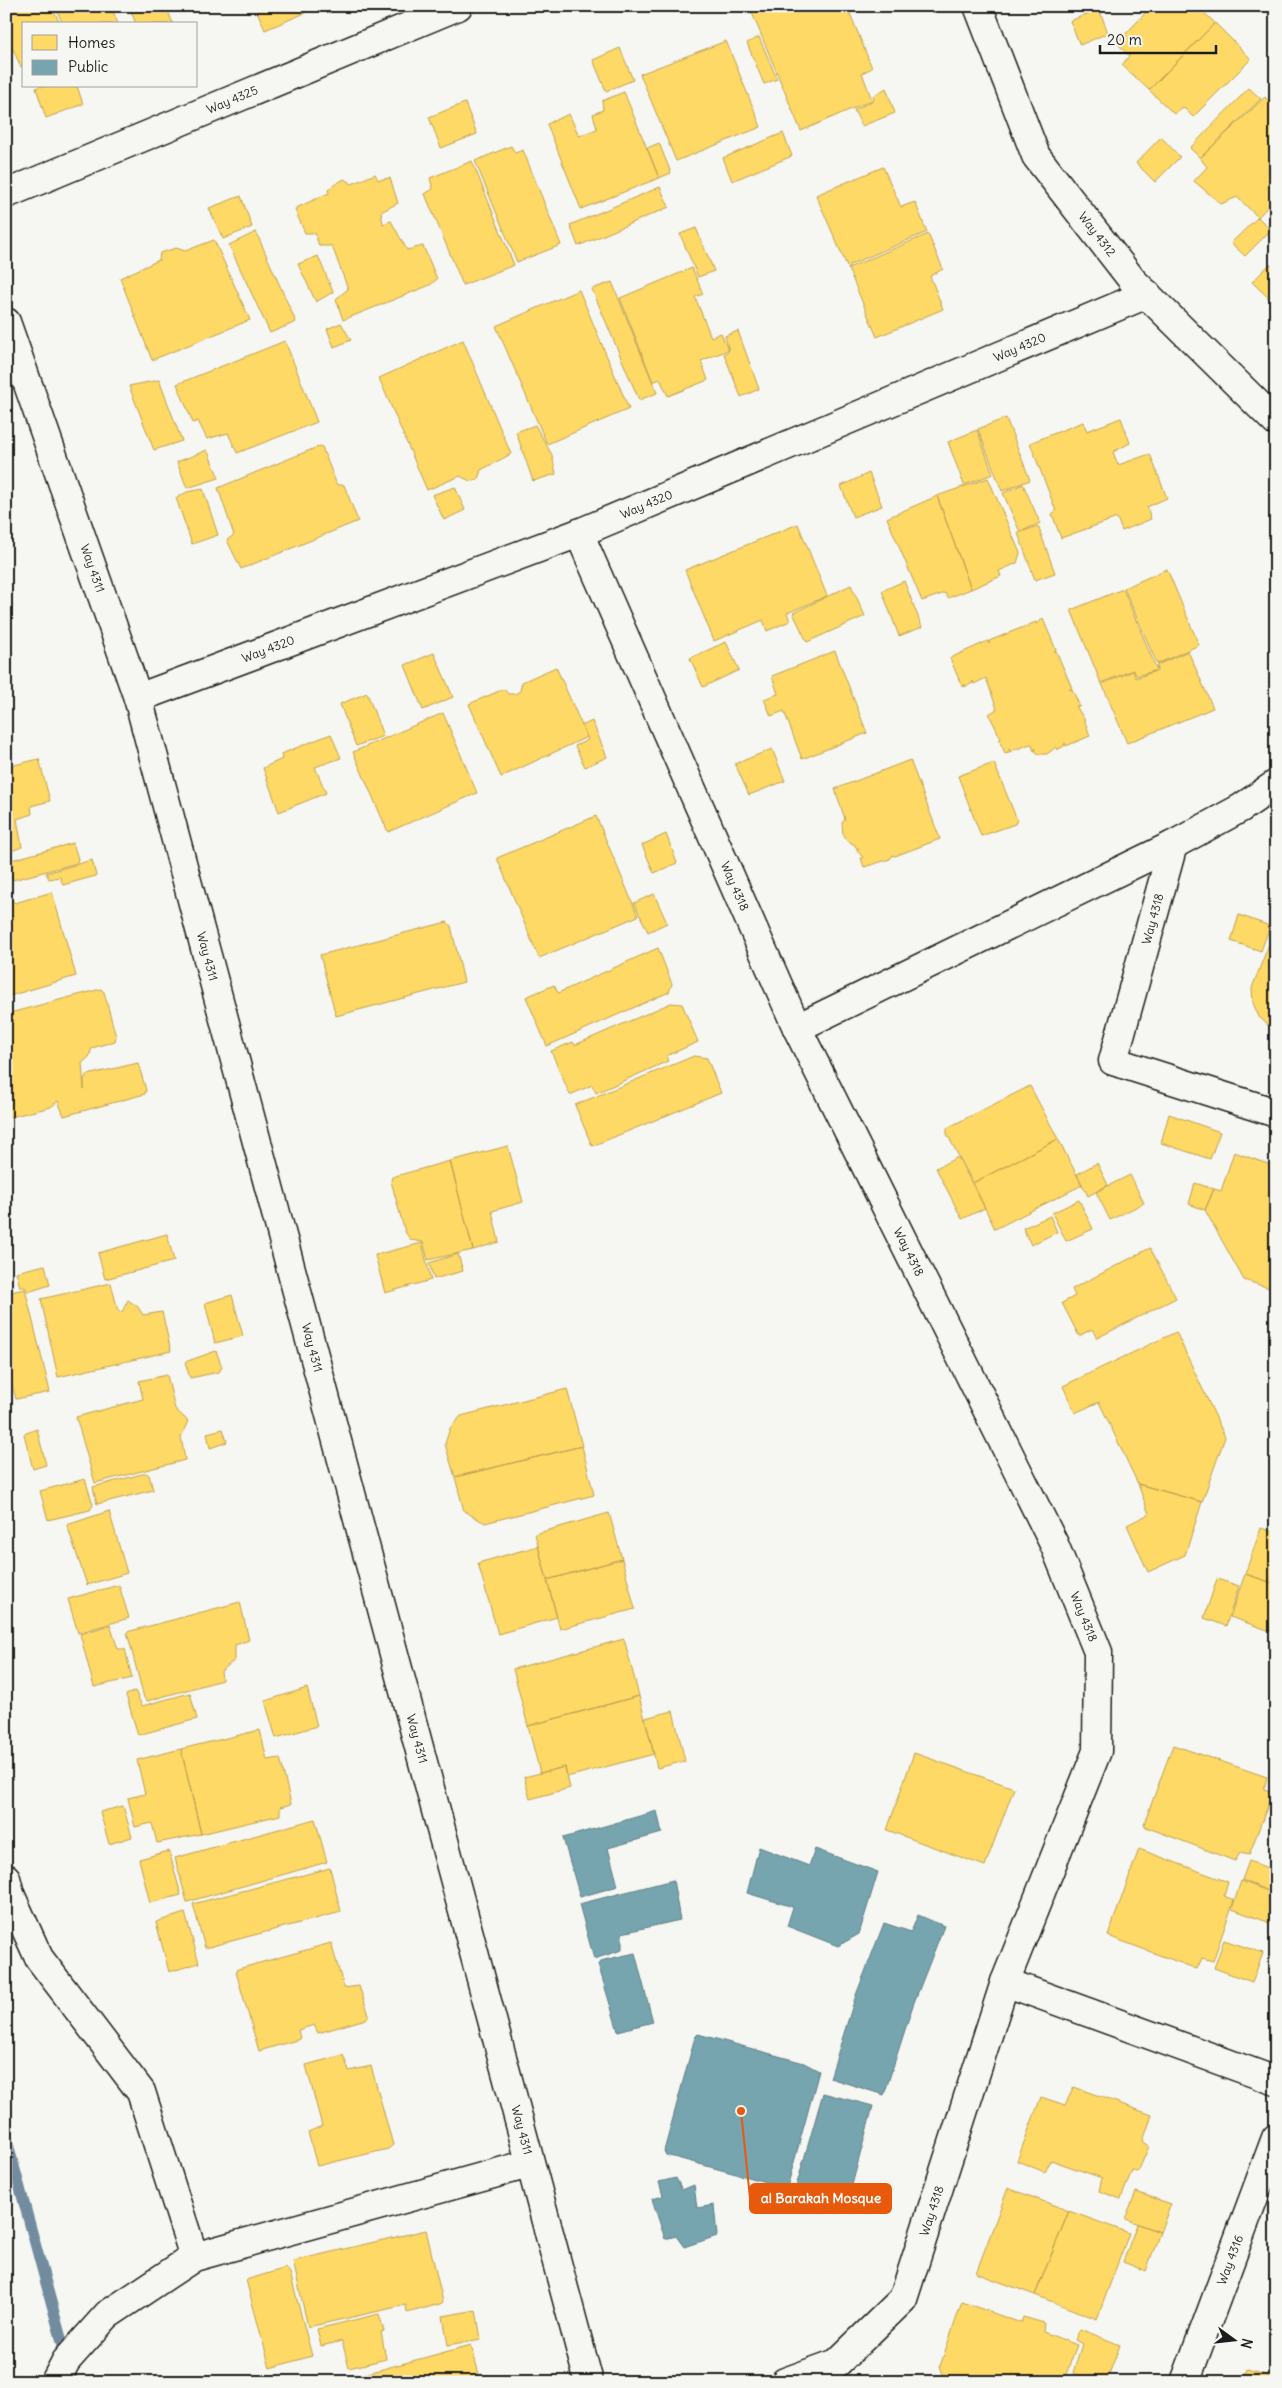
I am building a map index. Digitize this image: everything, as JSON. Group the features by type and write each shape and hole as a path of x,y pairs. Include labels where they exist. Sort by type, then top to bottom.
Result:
{"street":[{"name":"Way 4325","path":"6,194 458,6"},
{"name":"Way 4312","path":"978,6 1036,156 1133,281 1276,422"},
{"name":"Way 4320","path":"138,698 579,533 1147,294"},
{"name":"Way 4311","path":"6,322 138,698 443,1831 529,2164 589,2382"},
{"name":"Way 4318","path":"579,533 797,1028 1054,1544 1098,1652 1097,1751 1005,1982 904,2299 838,2363 784,2382"},
{"path":"797,1028 1173,845 1241,808 1276,784"},
{"name":"Way 4318","path":"1173,845 1113,1061 1276,1112"},
{"path":"6,1878 10,1894 39,1958 141,2092 194,2257"},
{"path":"1005,1982 1276,2081"},
{"name":"Way 4316","path":"1185,2382 1276,2138"},
{"path":"55,2382 66,2361 107,2316 194,2257 529,2164"}],"building: Homes":[{"path":"24,6 52,6 59,22 22,22 21,67 6,34 6,14"},
{"path":"55,6 111,6 117,22 62,22"},
{"path":"129,6 166,6 172,22 135,22"},
{"path":"269,6 303,6 305,13 265,30 257,11"},
{"path":"754,6 847,6 872,68 862,73 872,100 801,131 750,8"},
{"path":"1152,6 1197,6 1215,23 1149,90 1122,65 1129,56 1117,43"},
{"path":"1099,9 1108,33 1080,45 1070,21"},
{"path":"1215,23 1251,59 1193,117 1183,107 1174,114 1149,90"},
{"path":"759,37 777,79 764,84 747,43"},
{"path":"726,41 761,127 676,161 640,74"},
{"path":"620,48 633,80 606,91 593,60"},
{"path":"36,88 78,88 83,104 46,118"},
{"path":"886,88 895,113 862,126 854,110 874,100 873,96"},
{"path":"1249,88 1261,99 1200,158 1190,148"},
{"path":"624,92 659,178 581,209 547,124 569,114 579,136 597,129 593,114 603,110 602,101"},
{"path":"1265,97 1276,108 1276,198 1258,217 1237,197 1221,204 1194,181 1207,167 1200,158"},
{"path":"465,103 477,134 441,148 429,117"},
{"path":"783,133 792,156 732,181 723,158"},
{"path":"1161,137 1180,157 1155,182 1136,163"},
{"path":"659,143 671,173 659,178 647,148"},
{"path":"511,146 515,153 523,150 561,245 517,262 475,161"},
{"path":"472,161 514,265 463,285 425,194 433,189 430,178"},
{"path":"883,167 901,207 915,202 927,232 847,266 816,195"},
{"path":"375,174 378,180 390,178 398,203 381,212 383,224 391,221 407,250 423,246 437,279 430,285 343,320 336,299 348,289 332,246 319,246 315,233 305,233 295,210 329,193 328,189 344,179 352,184"},
{"path":"660,187 669,207 578,246 570,225"},
{"path":"241,196 252,227 223,239 209,208"},
{"path":"1258,217 1271,230 1245,256 1231,243"},
{"path":"696,228 714,271 698,277 680,234"},
{"path":"256,232 296,322 270,333 229,245"},
{"path":"928,234 943,269 930,276 943,309 877,337 848,268"},
{"path":"214,240 250,320 152,360 120,278 159,260 160,253 176,248 185,251"},
{"path":"318,256 333,292 316,302 298,264"},
{"path":"1270,264 1276,270 1276,305 1252,282"},
{"path":"692,268 703,294 695,297 711,337 721,333 728,350 701,361 708,380 668,396 660,379 653,382 620,298"},
{"path":"612,282 657,393 639,400 592,289"},
{"path":"579,290 629,409 547,444 496,326"},
{"path":"341,323 351,340 334,347 327,329"},
{"path":"738,331 759,389 741,397 724,354 729,351 725,336"},
{"path":"463,340 511,454 481,470 478,479 470,481 460,476 427,490 379,378"},
{"path":"285,341 317,422 237,453 228,433 207,439 198,421 193,423 177,384"},
{"path":"159,380 182,441 154,450 129,386"},
{"path":"1006,418 1030,480 1002,491 978,429"},
{"path":"1121,418 1130,443 1113,452 1118,465 1150,454 1167,498 1147,507 1151,519 1122,531 1117,518 1061,538 1052,514 1056,511 1030,443 1083,422 1087,431"},
{"path":"535,425 552,455 556,474 533,481 516,432"},
{"path":"977,430 993,474 964,485 948,442"},
{"path":"320,446 337,485 344,485 358,521 241,569 227,540 234,535 218,488"},
{"path":"207,450 219,478 187,488 177,462"},
{"path":"869,473 882,506 853,517 841,486"},
{"path":"988,478 1020,553 1017,563 999,571 1001,576 971,589 937,496"},
{"path":"1023,484 1040,523 1020,532 1003,493"},
{"path":"455,487 465,510 444,520 432,495"},
{"path":"203,489 218,535 192,544 176,498 187,492"},
{"path":"937,496 971,589 948,598 945,593 922,601 887,518"},
{"path":"798,524 827,596 787,613 790,621 767,631 763,620 714,641 685,570"},
{"path":"1038,526 1055,573 1035,580 1018,533"},
{"path":"1167,569 1199,645 1157,664 1124,588"},
{"path":"904,581 922,627 899,636 882,591"},
{"path":"851,585 865,616 807,642 793,613"},
{"path":"1123,589 1157,670 1137,676 1133,670 1101,683 1071,610"},
{"path":"1043,619 1056,650 1054,652 1056,651 1072,688 1069,690 1072,689 1080,707 1076,706 1084,719 1090,736 1066,746 1065,743 1064,746 1057,750 1056,747 1047,754 1039,754 1035,751 1036,748 1034,751 1033,745 1030,744 1015,750 1014,748 1011,752 1009,749 1009,752 1005,753 999,740 1001,739 989,714 997,709 986,678 974,684 973,681 973,683 964,687 965,684 962,687 950,658 988,641 989,644 989,641 1026,626 1029,627 1028,625 1036,622 1036,624"},
{"path":"726,642 739,670 703,687 690,658"},
{"path":"835,651 867,733 802,759 784,711 771,716 764,699 778,694 772,676"},
{"path":"1188,651 1213,708 1127,743 1102,684 1133,671 1136,678 1158,670 1157,665"},
{"path":"434,653 453,697 423,710 405,665"},
{"path":"556,667 587,737 501,777 469,704 504,689 508,694 515,694 520,691 522,682"},
{"path":"367,693 383,736 356,746 340,704"},
{"path":"443,713 477,793 388,832 353,752"},
{"path":"592,721 607,757 585,767 575,746 588,740 582,726"},
{"path":"331,734 341,758 315,767 326,793 279,812 263,768 282,759 281,754"},
{"path":"772,749 785,781 749,795 735,764"},
{"path":"39,759 50,801 31,806 32,814 17,819 22,847 11,851 6,847 6,767"},
{"path":"910,760 940,839 864,867 861,858 863,858 857,850 859,848 857,849 843,834 842,823 845,819 835,789"},
{"path":"994,763 1017,820 1015,824 981,836 958,776"},
{"path":"596,816 638,916 539,958 497,858"},
{"path":"666,834 677,863 654,873 642,845"},
{"path":"73,843 78,859 77,863 13,880 7,864 8,861"},
{"path":"92,860 96,876 63,885 60,877 49,879 46,873"},
{"path":"52,892 76,976 6,997 6,894 15,903"},
{"path":"654,894 667,923 648,932 634,903"},
{"path":"1239,915 1270,926 1261,951 1231,941"},
{"path":"447,922 451,926 464,982 336,1016 320,955"},
{"path":"1269,944 1276,947 1276,1027 1268,1025 1259,1017 1253,1003 1252,988"},
{"path":"658,948 672,984 669,992 547,1046 526,997 554,985 558,993"},
{"path":"101,989 104,992 116,1037 115,1041 92,1048 89,1057 82,1063 84,1089 84,1079 87,1075 138,1063 146,1090 145,1094 64,1116 58,1101 51,1107 6,1118 6,1014"},
{"path":"671,1003 682,1004 698,1042 666,1056 668,1061 596,1093 592,1085 570,1095 551,1051 573,1042 575,1045"},
{"path":"694,1056 707,1058 721,1093 592,1146 575,1105"},
{"path":"1030,1086 1058,1139 973,1183 947,1134 947,1128"},
{"path":"1169,1114 1220,1132 1210,1159 1161,1143"},
{"path":"1058,1139 1082,1185 995,1229 973,1183"},
{"path":"508,1146 523,1202 492,1211 499,1242 473,1250 450,1161"},
{"path":"1234,1152 1276,1167 1276,1267 1269,1288 1244,1280 1205,1210 1214,1189 1221,1191"},
{"path":"958,1157 985,1208 962,1219 936,1168"},
{"path":"450,1161 473,1250 428,1260 423,1242 411,1240 405,1232 391,1181 392,1177"},
{"path":"1097,1163 1108,1185 1088,1196 1077,1174"},
{"path":"1130,1175 1144,1203 1110,1220 1096,1192"},
{"path":"1195,1183 1214,1189 1205,1210 1189,1204"},
{"path":"1079,1200 1093,1229 1066,1241 1052,1213"},
{"path":"1050,1216 1057,1232 1031,1245 1023,1228"},
{"path":"167,1234 174,1261 105,1279 98,1253"},
{"path":"422,1243 431,1280 385,1293 375,1255"},
{"path":"1150,1248 1176,1298 1097,1338 1092,1329 1079,1336 1062,1303 1075,1296 1072,1289"},
{"path":"458,1254 463,1271 434,1279 429,1263"},
{"path":"45,1265 50,1285 28,1292 25,1287 20,1287 16,1272"},
{"path":"111,1283 118,1311 122,1312 128,1300 138,1307 143,1315 162,1312 171,1351 58,1377 41,1299"},
{"path":"25,1289 50,1392 16,1399 6,1363 6,1293"},
{"path":"232,1295 243,1336 215,1343 205,1303"},
{"path":"1176,1332 1225,1437 1202,1502 1138,1484 1099,1402 1075,1413 1063,1386"},
{"path":"216,1351 222,1367 219,1372 190,1378 185,1362"},
{"path":"167,1375 175,1409 188,1421 181,1437 185,1460 95,1483 76,1417 143,1399 139,1381"},
{"path":"567,1389 582,1446 455,1477 445,1444 450,1428 461,1416"},
{"path":"37,1429 46,1465 33,1469 24,1434"},
{"path":"223,1429 227,1442 210,1448 207,1433"},
{"path":"582,1446 594,1495 485,1523 464,1511 455,1477"},
{"path":"146,1473 149,1475 153,1490 97,1504 93,1487"},
{"path":"85,1479 93,1505 90,1510 48,1520 40,1491"},
{"path":"1138,1484 1202,1502 1185,1555 1148,1572 1127,1525 1149,1514"},
{"path":"109,1511 127,1573 87,1585 67,1525"},
{"path":"609,1513 622,1559 547,1580 535,1534"},
{"path":"1261,1528 1276,1533 1276,1584 1245,1574"},
{"path":"538,1546 557,1617 498,1634 478,1563"},
{"path":"622,1559 635,1609 560,1629 547,1580"},
{"path":"1245,1574 1276,1584 1276,1633 1230,1617"},
{"path":"1217,1579 1239,1586 1226,1626 1204,1618"},
{"path":"119,1585 129,1618 78,1633 68,1599"},
{"path":"240,1602 249,1640 235,1645 235,1660 221,1671 222,1680 147,1701 144,1698 127,1632"},
{"path":"110,1625 118,1649 125,1649 132,1678 94,1687 80,1634"},
{"path":"624,1639 639,1696 528,1726 513,1669"},
{"path":"307,1688 317,1726 276,1738 265,1701"},
{"path":"135,1691 142,1706 190,1693 197,1719 138,1735 126,1695"},
{"path":"639,1696 654,1754 567,1777 565,1767 540,1773 528,1726"},
{"path":"673,1711 685,1761 657,1768 645,1718"},
{"path":"260,1730 267,1760 280,1758 291,1804 280,1807 280,1815 201,1834 181,1749"},
{"path":"1173,1745 1267,1777 1264,1789 1273,1792 1249,1855 1240,1853 1235,1861 1146,1827 1144,1824"},
{"path":"181,1749 201,1834 157,1843 152,1823 135,1827 128,1798 145,1794 137,1760"},
{"path":"914,1753 1014,1788 985,1866 887,1830"},
{"path":"565,1767 570,1788 530,1799 524,1777"},
{"path":"123,1806 132,1837 109,1844 100,1812"},
{"path":"315,1819 327,1862 187,1902 175,1858"},
{"path":"1139,1849 1228,1882 1224,1896 1234,1900 1213,1961 1202,1958 1197,1969 1108,1936"},
{"path":"169,1851 181,1895 150,1903 139,1859"},
{"path":"1249,1861 1276,1871 1276,1894 1242,1880"},
{"path":"330,1868 341,1912 205,1948 193,1904"},
{"path":"1241,1881 1276,1894 1276,1916 1273,1924 1232,1909"},
{"path":"185,1913 199,1963 169,1972 156,1922"},
{"path":"1224,1940 1263,1953 1252,1982 1214,1968"},
{"path":"331,1943 344,1988 359,1986 369,2015 366,2019 318,2033 314,2025 298,2030 300,2039 259,2051 236,1972 238,1969"},
{"path":"343,2055 349,2071 371,2066 393,2145 388,2149 317,2166 308,2132 322,2126 306,2065"},
{"path":"1074,2087 1152,2115 1143,2141 1149,2146 1138,2172 1132,2170 1121,2199 1099,2191 1102,2178 1051,2160 1045,2172 1017,2161 1041,2097 1065,2105"},
{"path":"1008,2188 1069,2211 1035,2295 976,2273"},
{"path":"1136,2192 1171,2204 1160,2232 1125,2219"},
{"path":"1069,2211 1129,2233 1097,2319 1035,2295"},
{"path":"1137,2224 1160,2232 1146,2271 1123,2262"},
{"path":"426,2230 443,2302 407,2313 406,2305 308,2327 293,2261"},
{"path":"286,2268 290,2273 312,2356 270,2368 246,2280"},
{"path":"962,2302 1021,2323 1023,2317 1044,2323 1043,2332 1077,2345 1063,2382 966,2382 943,2374 940,2366"},
{"path":"476,2310 481,2339 448,2345 443,2316"},
{"path":"379,2314 384,2331 381,2332 386,2359 349,2368 342,2341 321,2346 317,2329"},
{"path":"1080,2329 1120,2345 1106,2382 1097,2382 1073,2373 1082,2344 1075,2340"},
{"path":"471,2345 481,2382 335,2382"},
{"path":"1248,2370 1276,2378 1276,2382 1244,2382"}],"building: Public":[{"path":"657,1811 662,1833 608,1848 618,1886 580,1897 563,1838"},
{"path":"759,1847 809,1866 815,1849 878,1872 859,1934 838,1946 787,1926 793,1907 747,1893"},
{"path":"673,1880 680,1920 622,1933 622,1950 594,1959 579,1904"},
{"path":"918,1915 944,1926 913,2005 884,2095 830,2078 856,1995 884,1923 911,1932"},
{"path":"635,1953 653,2022 618,2031 598,1964 604,1960"},
{"path":"698,2034 804,2063 819,2071 788,2184 784,2187 666,2155 664,2151 695,2037"},
{"path":"823,2093 873,2106 848,2200 796,2187"},
{"path":"676,2178 682,2190 694,2185 697,2208 714,2205 717,2236 684,2247 676,2236 665,2239 652,2199 663,2196 659,2182"}],"waterway":[{"path":"6,2137 73,2382"}],"place":[{"name":"al Barakah Mosque","path":"741,2111"}]}
